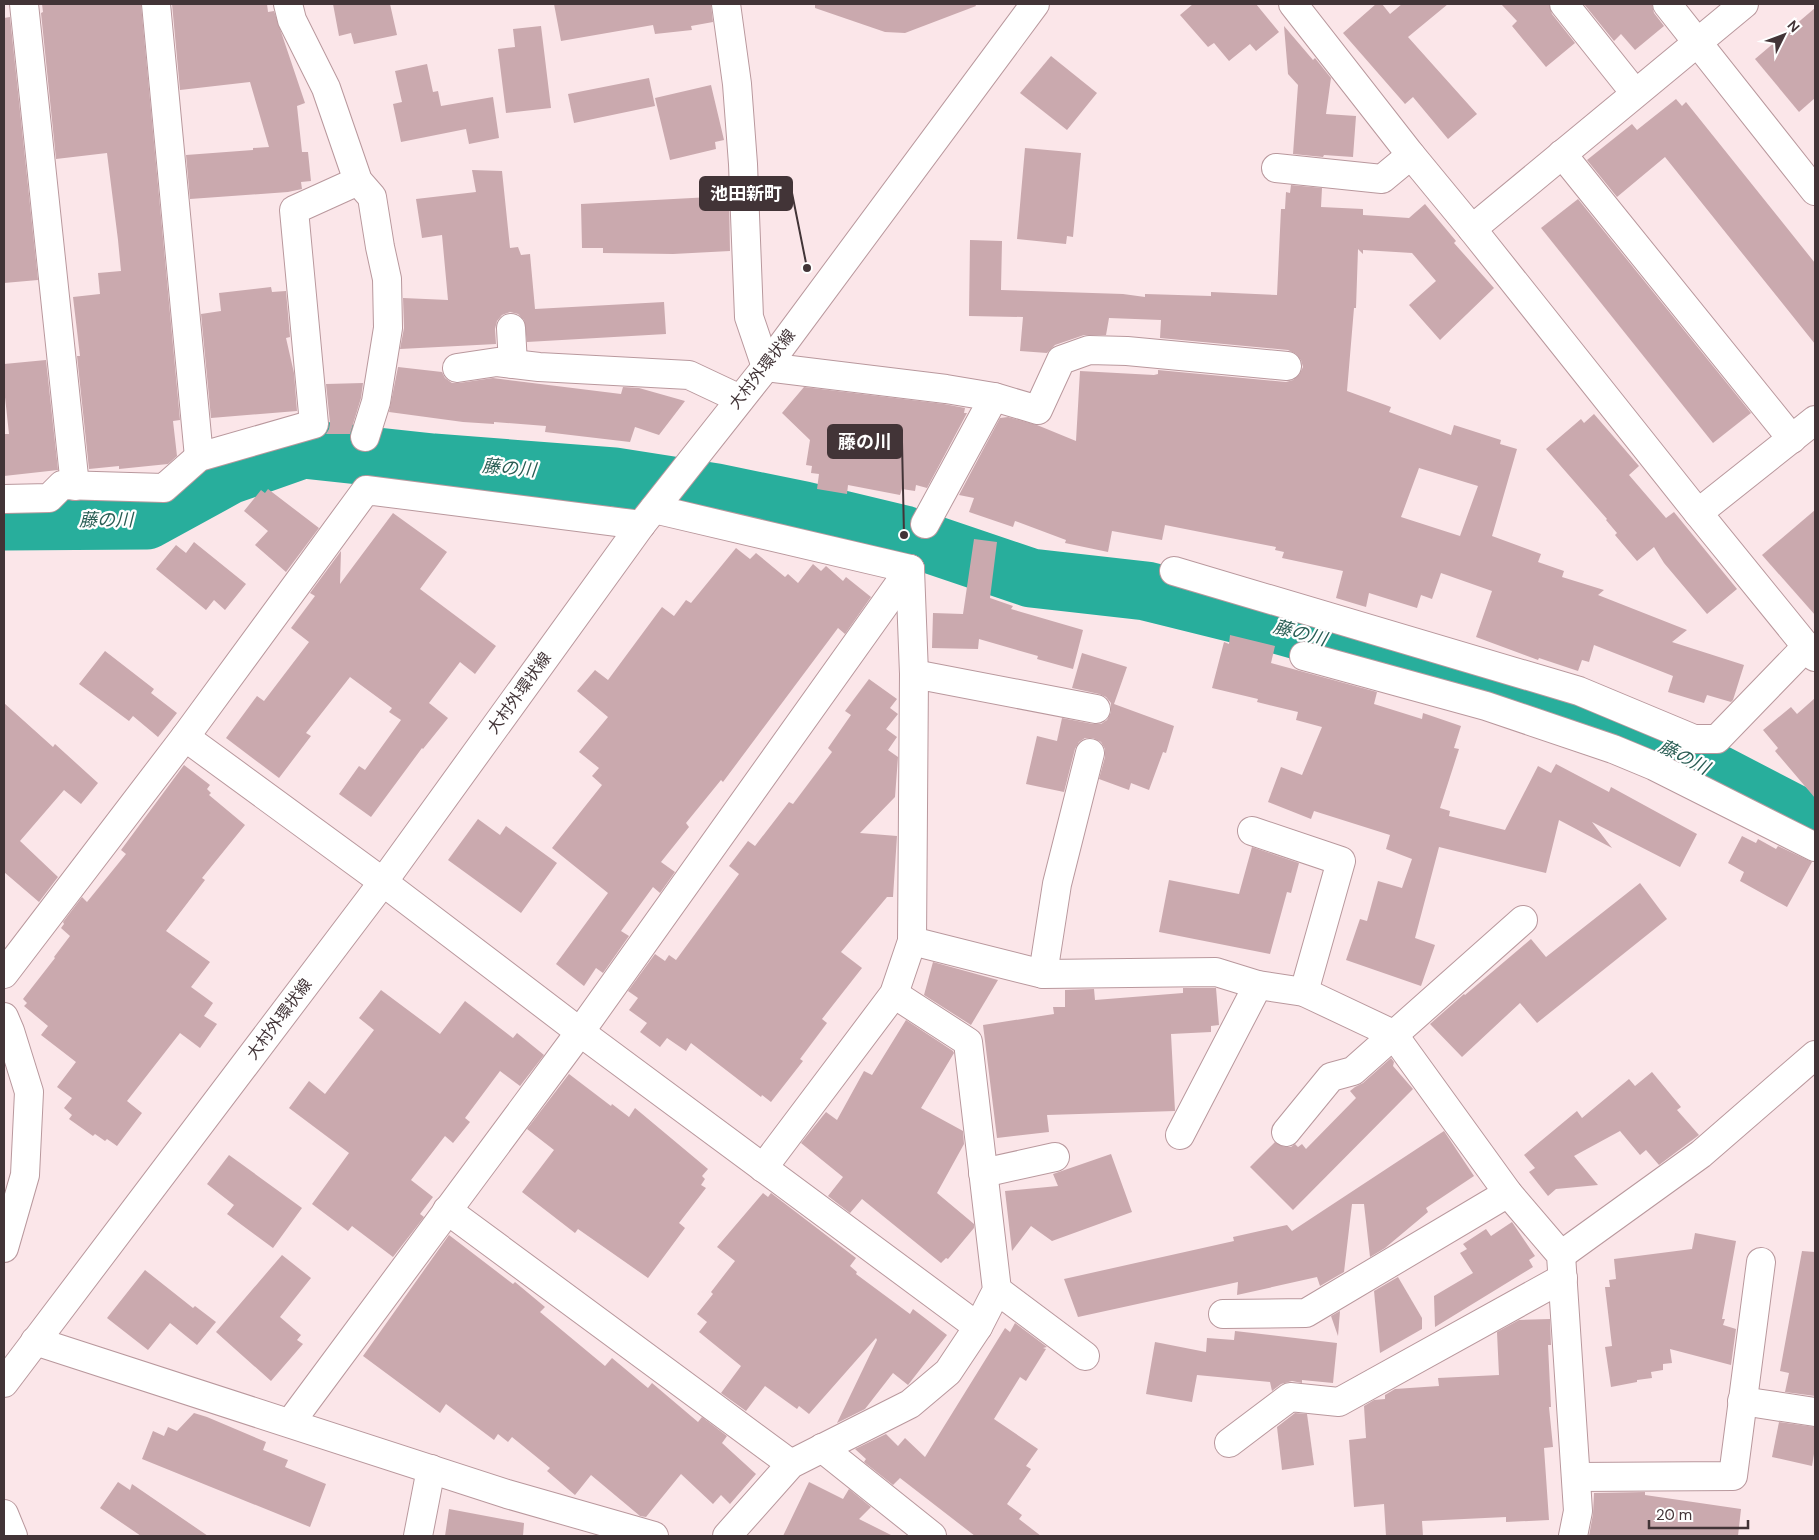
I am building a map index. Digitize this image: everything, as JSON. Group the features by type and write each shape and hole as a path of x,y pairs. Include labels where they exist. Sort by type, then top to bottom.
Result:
{"street":[{"path":"24,4 75,486"},
{"path":"156,4 199,457"},
{"path":"288,4 292,20 326,88 358,181 372,197 387,279 388,328 376,402 366,437"},
{"path":"726,4 737,84 743,164 749,317 766,367 946,389 994,397 1038,410 1062,360 1089,350 1127,351 1287,366"},
{"name":"大村外環状線","path":"4,1383 383,882 650,514 719,424 766,367 1035,4"},
{"path":"1174,571 1579,691 1694,739 1717,739 1811,652 1411,155 1293,4"},
{"path":"1564,4 1635,93"},
{"path":"1667,4 1815,191"},
{"path":"1472,229 1744,4"},
{"path":"1562,154 1792,439"},
{"path":"1276,168 1382,179 1411,155"},
{"path":"4,499 49,498 62,485 164,488 199,457 314,424 294,210 358,181"},
{"path":"511,328 513,364"},
{"path":"457,368 497,362 689,375 740,399"},
{"path":"925,524 994,397"},
{"path":"1698,513 1815,420"},
{"path":"4,974 185,737 366,490 650,514 910,569"},
{"path":"763,1168 894,994 912,941 914,674 910,569"},
{"path":"290,1423 580,1032 910,569"},
{"path":"1304,656 1486,706 1614,749 1654,766 1815,848"},
{"path":"914,674 1096,709"},
{"path":"185,737 383,882 580,1032 978,1327"},
{"path":"1043,974 1056,884 1090,753"},
{"path":"1252,830 1341,861 1304,992"},
{"path":"1286,1132 1331,1077 1353,1071 1523,920"},
{"path":"912,941 1043,974 1216,972 1258,984 1304,992 1393,1034 1562,1266 1578,1510 1573,1536"},
{"path":"1180,1135 1258,984"},
{"path":"727,1536 791,1464 910,1404 948,1372 978,1327 997,1290 968,1042 894,994"},
{"path":"4,1017 29,1092 25,1175 4,1248"},
{"path":"1229,1443 1290,1397 1339,1402 1562,1266 1701,1154 1815,1055"},
{"path":"983,1173 1056,1157"},
{"path":"1223,1314 1306,1313 1508,1193"},
{"path":"447,1210 791,1464"},
{"path":"1576,1477 1733,1476 1761,1262"},
{"path":"997,1290 1084,1356"},
{"path":"35,1341 507,1494 654,1536"},
{"path":"1742,1401 1815,1412"},
{"path":"822,1448 932,1536"},
{"path":"418,1536 431,1469"},
{"path":"4,1514 13,1536"}],"building":[{"path":"42,4 141,4 180,420 173,421 177,456 168,464 119,469 119,466 89,469 77,356 80,356 73,297 100,294 98,273 121,271 118,240 107,153 56,159 41,13 43,12"},
{"path":"172,4 267,4 268,12 274,11 305,103 297,106 302,152 308,152 311,181 301,182 302,189 288,192 190,199 186,155 269,147 250,82 180,90"},
{"path":"333,4 390,4 397,35 354,44 351,33 339,36"},
{"path":"554,4 711,4 713,22 691,26 692,30 655,34 653,25 561,41"},
{"path":"815,4 975,4 976,6 905,33 885,32 815,8"},
{"path":"1193,4 1256,4 1279,32 1256,51 1250,44 1229,61 1214,43 1208,47 1180,15"},
{"path":"1376,4 1382,4 1390,14 1402,4 1448,4 1408,37 1477,114 1448,139 1413,97 1405,104 1343,33"},
{"path":"1501,4 1549,4 1552,14 1575,43 1546,67 1512,26 1517,21"},
{"path":"1584,4 1652,4 1654,13 1664,26 1635,50 1621,34 1614,41"},
{"path":"1815,8 1815,98 1799,112 1755,59"},
{"path":"10,17 38,280 4,283 4,18"},
{"path":"541,26 551,108 506,113 498,49 515,47 513,29"},
{"path":"1284,26 1313,60 1315,58 1331,78 1326,114 1356,116 1353,157 1293,154 1298,85 1288,74"},
{"path":"1051,56 1097,93 1067,130 1020,93"},
{"path":"427,64 433,92 438,91 441,106 493,97 499,138 469,144 466,129 401,142 393,104 402,102 395,71"},
{"path":"649,78 655,106 574,123 568,94"},
{"path":"711,85 724,140 715,142 716,149 670,160 655,98"},
{"path":"1676,99 1682,106 1686,102 1815,263 1815,344 1665,157 1617,197 1587,160 1632,124 1637,130"},
{"path":"1025,148 1081,153 1073,237 1067,236 1066,244 1017,239"},
{"path":"472,170 502,171 510,248 518,247 521,255 530,254 535,309 664,302 666,334 527,342 524,320 518,314 510,312 502,315 497,321 495,329 496,344 400,349 404,328 403,298 448,300 442,235 422,238 416,199 476,192"},
{"path":"1291,185 1322,188 1321,207 1363,209 1363,215 1409,218 1425,204 1456,241 1454,243 1494,288 1440,340 1409,305 1436,281 1412,253 1363,250 1363,254 1358,249 1356,308 1354,308 1347,391 1391,407 1389,412 1451,435 1454,425 1501,440 1500,444 1517,449 1492,536 1541,554 1538,562 1564,571 1562,577 1604,590 1598,595 1687,630 1672,642 1744,665 1731,702 1707,695 1704,703 1668,692 1673,676 1594,645 1589,662 1582,660 1578,671 1539,658 1538,660 1476,637 1492,591 1441,573 1432,599 1421,595 1417,608 1369,593 1366,607 1336,598 1343,571 1282,558 1284,552 1275,550 1276,547 1165,525 1162,540 1112,531 1108,552 1065,543 1066,540 1015,521 1013,527 969,512 974,498 959,495 1000,418 1008,417 1037,425 1076,441 1080,371 1154,375 1158,374 1158,370 1286,382 1293,380 1299,375 1303,367 1301,360 1296,354 1288,350 1160,338 1161,320 1109,318 1106,335 1084,335 1055,345 1047,353 1020,351 1023,317 969,316 970,240 1002,241 1001,290 1123,294 1145,297 1145,294 1211,296 1211,292 1277,295 1281,209 1285,209 1286,192 1290,193","holes":["1419,468 1478,486 1460,536 1401,517"]},
{"path":"729,196 730,251 673,254 603,253 603,248 582,248 581,204"},
{"path":"1578,199 1751,413 1713,443 1541,228"},
{"path":"271,287 272,292 286,291 290,337 286,338 294,373 297,411 211,418 201,314 221,311 219,293"},
{"path":"46,360 58,470 4,476 4,434 9,434 4,388 4,364"},
{"path":"398,367 442,372 445,378 452,383 493,378 621,394 623,387 639,388 685,401 659,435 635,427 630,442 545,432 546,426 463,422 389,412"},
{"path":"363,383 361,398 350,434 326,434 330,423 326,384"},
{"path":"804,387 944,404 965,408 964,413 967,413 927,488 916,485 915,491 902,489 900,495 848,485 847,494 817,489 819,474 811,473 812,466 806,465 810,440 782,413"},
{"path":"1594,414 1639,466 1629,475 1666,518 1674,512 1737,589 1707,614 1664,563 1654,547 1637,561 1615,535 1617,533 1607,519 1546,449 1581,419 1584,423"},
{"path":"268,489 319,528 286,572 255,545 268,531 244,511 261,490 265,493"},
{"path":"1815,510 1815,615 1762,555"},
{"path":"393,513 447,552 420,589 496,646 475,674 460,662 429,703 448,718 422,748 371,817 339,794 359,766 365,770 401,720 389,712 392,708 350,677 306,733 311,736 279,778 226,738 257,696 264,701 309,642 291,628 315,596 310,593 341,551 340,584"},
{"path":"974,539 997,542 990,598 1013,606 1011,609 1083,630 1073,669 1037,659 1038,656 979,639 978,649 932,648 933,613 963,614"},
{"path":"194,542 246,584 225,610 214,600 206,610 156,569 176,545 186,553"},
{"path":"736,548 750,559 756,553 785,577 788,574 798,583 813,564 821,571 826,566 843,581 846,577 871,597 845,634 838,628 723,782 721,780 686,823 689,827 661,862 675,872 660,893 653,887 621,931 629,936 603,973 596,968 584,986 556,964 608,893 552,848 602,785 592,776 599,768 579,752 608,717 577,691 595,670 608,680 662,607 674,616 686,600 691,603"},
{"path":"1230,635 1275,646 1271,663 1377,692 1374,704 1422,719 1423,713 1461,726 1454,748 1459,749 1440,808 1450,811 1449,816 1505,830 1538,766 1551,773 1556,764 1609,792 1611,787 1697,834 1680,867 1592,822 1612,848 1559,820 1546,873 1439,847 1415,938 1435,945 1421,986 1346,960 1360,919 1367,921 1378,881 1402,888 1412,859 1386,849 1390,835 1314,811 1311,819 1268,802 1281,767 1302,775 1322,727 1296,720 1298,712 1257,702 1258,699 1212,688 1224,642 1229,644"},
{"path":"105,651 154,689 151,693 177,713 158,737 133,716 129,721 79,684"},
{"path":"1082,653 1127,667 1114,704 1174,726 1166,753 1163,752 1149,790 1131,783 1129,790 1099,779 1105,757 1105,749 1101,742 1093,738 1085,738 1079,742 1075,749 1064,792 1026,784 1037,736 1057,741 1062,718 1101,724 1107,720 1111,712 1111,703 1106,697 1072,688"},
{"path":"869,679 897,699 890,708 898,714 886,729 897,737 888,750 898,757 895,797 860,833 897,836 893,897 887,897 841,952 862,968 822,1019 827,1023 800,1059 803,1061 771,1102 762,1095 761,1097 691,1043 686,1051 667,1038 660,1047 640,1032 647,1023 629,1010 638,998 628,991 655,954 665,961 669,955 676,960 739,874 729,866 748,841 755,846 789,802 793,804 832,752 828,748 851,715 845,711"},
{"path":"1815,698 1815,798 1775,751 1778,748 1763,730 1791,707 1797,714"},
{"path":"4,703 53,747 55,744 98,783 81,804 64,790 20,841 58,877 39,902 4,872"},
{"path":"184,765 210,785 207,789 211,793 209,795 245,825 202,878 205,880 166,931 210,962 191,987 213,1003 204,1016 217,1024 200,1048 180,1033 127,1101 142,1113 117,1146 95,1134 93,1136 69,1119 72,1115 64,1108 72,1098 57,1087 76,1062 41,1035 48,1026 24,1006 27,1003 23,999 70,936 61,928 64,924 63,922 82,897 87,902 126,854 121,850"},
{"path":"478,819 500,835 506,826 557,863 521,913 448,860"},
{"path":"1742,836 1756,843 1758,839 1776,849 1778,846 1812,862 1787,907 1740,881 1744,872 1728,863"},
{"path":"1252,847 1299,863 1291,893 1287,892 1270,954 1159,932 1169,880 1239,894"},
{"path":"1640,883 1667,919 1537,1023 1520,1003 1462,1057 1430,1024 1531,939 1546,957"},
{"path":"933,962 998,980 971,1025 924,995"},
{"path":"1183,988 1216,988 1219,1025 1211,1026 1211,1032 1171,1034 1175,1111 1047,1115 1049,1132 997,1138 983,1025 1054,1014 1053,1007 1065,1007 1065,990 1094,989 1095,1000 1183,993"},
{"path":"381,990 440,1034 465,1001 513,1038 517,1033 544,1055 520,1086 500,1071 465,1118 470,1122 453,1143 445,1136 411,1180 433,1197 420,1214 424,1217 393,1257 352,1226 348,1231 312,1204 349,1153 289,1108 309,1081 325,1094 374,1030 359,1018"},
{"path":"906,1020 954,1053 921,1108 963,1131 964,1144 937,1193 974,1224 974,1228 948,1259 946,1258 941,1263 862,1199 850,1213 828,1196 843,1177 801,1143 826,1112 837,1120 864,1071 872,1075"},
{"path":"1391,1058 1394,1062 1393,1066 1413,1089 1293,1210 1250,1167 1275,1142 1284,1147 1291,1147 1295,1144 1298,1147 1302,1144 1306,1149 1356,1098 1350,1091 1363,1083"},
{"path":"1652,1072 1681,1107 1677,1110 1699,1135 1659,1165 1646,1150 1640,1155 1620,1131 1574,1156 1598,1185 1556,1189 1548,1196 1529,1172 1535,1168 1524,1155 1577,1111 1582,1118 1629,1079 1635,1086"},
{"path":"569,1074 611,1106 612,1104 629,1117 635,1108 708,1169 702,1176 705,1179 701,1185 706,1188 679,1223 685,1228 648,1278 578,1229 575,1233 522,1192 554,1150 527,1129"},
{"path":"1444,1131 1474,1176 1426,1208 1428,1212 1385,1248 1370,1257 1364,1204 1352,1204 1344,1272 1320,1286 1317,1277 1237,1295 1238,1282 1078,1317 1064,1279 1234,1241 1233,1237 1287,1225 1292,1231"},
{"path":"1111,1154 1132,1212 1052,1241 1031,1226 1012,1251 1005,1191 1058,1186 1053,1174"},
{"path":"229,1155 302,1208 273,1248 227,1214 234,1205 207,1184"},
{"path":"763,1193 768,1197 771,1193 856,1258 850,1266 857,1272 856,1274 910,1314 913,1309 947,1335 908,1385 893,1373 865,1409 837,1423 877,1340 876,1338 809,1414 799,1406 797,1409 765,1386 746,1411 721,1393 741,1366 699,1332 707,1322 697,1314 735,1261 717,1247"},
{"path":"1512,1222 1535,1256 1529,1260 1533,1267 1435,1327 1434,1296 1473,1273 1460,1253 1467,1249 1463,1244 1486,1229 1491,1236"},
{"path":"1695,1233 1736,1241 1722,1319 1725,1319 1723,1325 1736,1329 1731,1365 1670,1349 1672,1363 1663,1364 1663,1370 1651,1372 1652,1378 1611,1387 1605,1347 1612,1346 1605,1287 1610,1287 1609,1280 1616,1279 1614,1259 1692,1249"},
{"path":"449,1235 513,1284 515,1282 545,1307 540,1312 605,1366 612,1358 648,1388 652,1383 698,1422 702,1417 727,1436 722,1443 756,1474 730,1504 721,1495 713,1504 681,1474 646,1517 640,1516 591,1475 575,1495 547,1471 550,1468 512,1437 508,1442 498,1434 494,1440 446,1404 440,1413 363,1356"},
{"path":"1802,1251 1815,1252 1815,1396 1785,1392 1789,1373 1780,1371"},
{"path":"282,1255 311,1278 280,1317 301,1335 297,1340 303,1344 271,1381 216,1332"},
{"path":"145,1270 193,1308 195,1306 216,1322 197,1345 170,1323 148,1350 107,1318"},
{"path":"1398,1277 1422,1318 1422,1329 1380,1353 1374,1291"},
{"path":"1340,1311 1338,1336 1331,1316"},
{"path":"1550,1319 1551,1345 1548,1345 1551,1407 1549,1407 1553,1447 1544,1448 1549,1520 1506,1522 1506,1517 1422,1521 1423,1536 1386,1536 1384,1504 1354,1507 1349,1440 1366,1438 1364,1406 1374,1400 1385,1399 1385,1395 1395,1389 1439,1386 1438,1378 1499,1375 1497,1332 1519,1320"},
{"path":"1015,1323 1047,1347 1043,1348 1046,1349 1026,1381 1020,1377 994,1419 1038,1449 1026,1466 1031,1469 1007,1504 1022,1515 1019,1519 1041,1536 975,1536 900,1478 893,1485 864,1462 866,1459 855,1449 886,1434 898,1446 905,1438 925,1457 1005,1328 1010,1332"},
{"path":"1235,1331 1337,1343 1333,1383 1302,1380 1302,1383 1292,1381 1281,1384 1272,1391 1270,1382 1197,1375 1192,1402 1146,1394 1155,1342 1206,1352 1207,1338 1234,1340"},
{"path":"194,1413 266,1442 263,1450 288,1460 285,1467 326,1484 310,1527 142,1459 153,1431 164,1436 168,1427 177,1431"},
{"path":"1295,1413 1307,1414 1314,1465 1282,1470 1277,1427"},
{"path":"1779,1422 1815,1427 1815,1448 1812,1466 1772,1457"},
{"path":"118,1482 130,1490 132,1484 208,1536 141,1536 100,1508"},
{"path":"809,1482 843,1499 849,1489 871,1507 859,1519 893,1536 783,1536"},
{"path":"1645,1492 1645,1495 1741,1509 1738,1536 1589,1536 1594,1493"},
{"path":"449,1509 524,1523 523,1536 445,1536"}],"waterway":[{"name":"藤の川","path":"4,521 147,520 229,475 303,449 433,463 614,477 716,493 804,511 904,535 1031,578 1146,591 1259,619 1500,687 1642,735 1815,825"}],"place":[{"name":"池田新町","path":"807,268"},
{"name":"藤の川","path":"904,535"}]}
